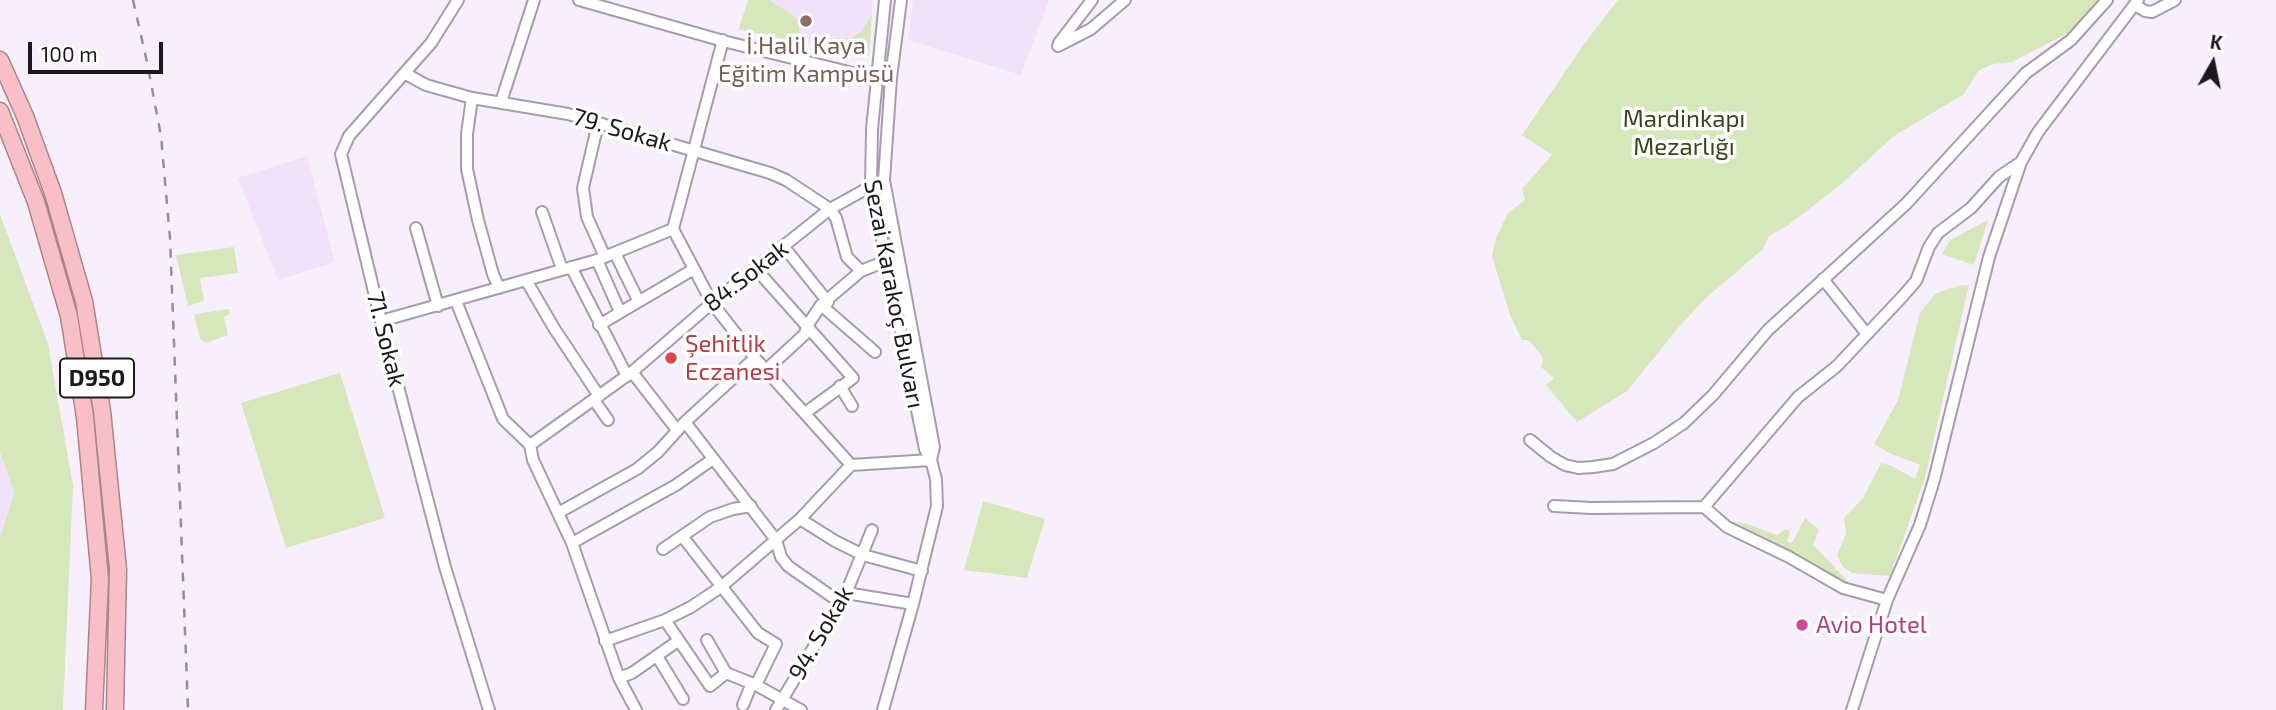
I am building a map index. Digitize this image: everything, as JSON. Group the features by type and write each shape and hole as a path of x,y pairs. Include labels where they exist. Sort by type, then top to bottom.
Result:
{"highway":[{"name":"D950","path":"0,60 25,116 53,192 84,301 102,411 118,569 115,710"},
{"name":"D950","path":"0,111 36,202 69,316 85,416 100,579 94,710"}],"street":[{"name":"71. Sokak","path":"458,0 431,43 349,136 341,153 381,321 445,567 489,710"},
{"path":"501,102 534,0"},
{"path":"579,0 877,79"},
{"name":"Sezai Karakoç Bulvarı","path":"885,0 872,129 871,186 925,449 931,460"},
{"path":"883,710 922,571 937,506 936,479 931,460 934,447 884,180 891,78 901,0"},
{"path":"1092,0 1058,46 1091,29 1125,0"},
{"path":"1530,440 1551,457 1578,468 1613,464 1654,443 1684,423 1713,395 1768,330 1906,204 2026,73 2071,40 2107,0"},
{"path":"1852,710 1887,600 1920,525 1989,257 2021,162 2038,132 2136,2 2145,11 2152,12 2175,0"},
{"path":"723,40 673,229 712,303 755,358 851,465"},
{"name":"79. Sokak","path":"406,74 426,85 472,98 568,114 770,173 786,180 830,209"},
{"path":"472,98 467,134 467,169 478,220 499,288"},
{"path":"598,123 583,188 587,217 606,257 620,312"},
{"path":"1704,507 1798,397 1837,366 1916,281 1929,247 1938,233 1971,208 1999,177 2021,162"},
{"name":"84.Sokak","path":"530,445 629,374 712,303 830,209 884,180"},
{"path":"830,209 836,218 847,257 861,271"},
{"path":"542,212 567,268 629,374 713,459 776,540 781,557 788,566 843,598 913,604"},
{"path":"416,228 438,306"},
{"path":"381,321 606,257 673,229"},
{"path":"784,247 825,303 875,352"},
{"path":"606,257 639,300"},
{"path":"766,370 805,334 807,326 825,303 861,271 886,261"},
{"path":"599,325 694,269"},
{"path":"756,269 853,377 805,413"},
{"path":"1823,279 1866,333"},
{"path":"526,281 608,420"},
{"path":"456,301 503,419 530,445 533,460 572,543 619,678 635,710"},
{"path":"558,513 637,469 755,358"},
{"path":"841,386 852,406"},
{"path":"572,543 676,485 713,459"},
{"path":"606,641 665,620 721,587 800,519 851,465 931,460"},
{"path":"663,549 710,517 751,506"},
{"path":"1554,506 1704,507 1727,527 1788,556 1843,588 1887,600"},
{"path":"800,519 863,555 922,571"},
{"name":"94. Sokak","path":"779,705 843,598 872,530"},
{"path":"682,536 758,633 776,644 743,705"},
{"path":"590,597 603,593"},
{"path":"665,620 710,686 726,673"},
{"path":"707,640 726,673 754,684 779,705 801,710"},
{"path":"619,678 632,673 678,641"},
{"path":"657,656 683,699"}],"shaded area":[{"name":"İ.Halil Kaya Eğitim Kampüsü","path":"748,0 873,0 869,56 738,30"},
{"path":"913,0 1049,0 1021,75 908,40"},
{"path":"307,156 335,262 278,280 238,178"},
{"path":"0,452 14,492 0,539"}],"green space":[{"path":"748,0 769,0 791,14 799,22 799,38 796,42 739,29"},
{"name":"Mardinkapı Mezarlığı","path":"1618,0 2099,0 2072,31 2012,62 1993,64 1978,71 1964,94 1894,136 1839,186 1787,226 1769,236 1763,249 1705,299 1679,327 1627,391 1577,422 1546,385 1554,378 1541,367 1543,358 1529,340 1522,340 1510,315 1492,256 1496,238 1508,213 1525,200 1522,189 1552,155 1522,135 1584,44"},
{"path":"872,14 869,56 820,46 821,38 851,38 862,31"},
{"path":"0,214 48,344 73,486 63,710 0,710 0,539 14,492 0,452"},
{"path":"1988,220 1974,265 1942,254 1950,240"},
{"path":"234,247 238,273 200,278 204,301 188,306 176,255"},
{"path":"1969,285 1925,478 1890,576 1852,573 1843,567 1837,555 1846,534 1844,518 1863,498 1881,463 1915,479 1920,465 1874,444 1898,400 1920,313 1935,294"},
{"path":"229,309 230,314 224,317 228,335 206,343 200,339 194,314"},
{"path":"340,373 385,518 286,548 241,403"},
{"path":"983,501 1045,519 1027,578 964,570"},
{"path":"1805,518 1819,530 1813,545 1849,585 1731,526 1731,522 1744,523 1777,535 1786,529 1790,531 1787,542 1792,543"}],"railway":[{"path":"133,0 161,136 170,238 188,710"}],"place":[{"name":"İ.Halil Kaya Eğitim Kampüsü","path":"806,21"},
{"name":"Şehitlik Eczanesi","path":"671,358"},
{"name":"Avio Hotel","path":"1802,625"}]}
